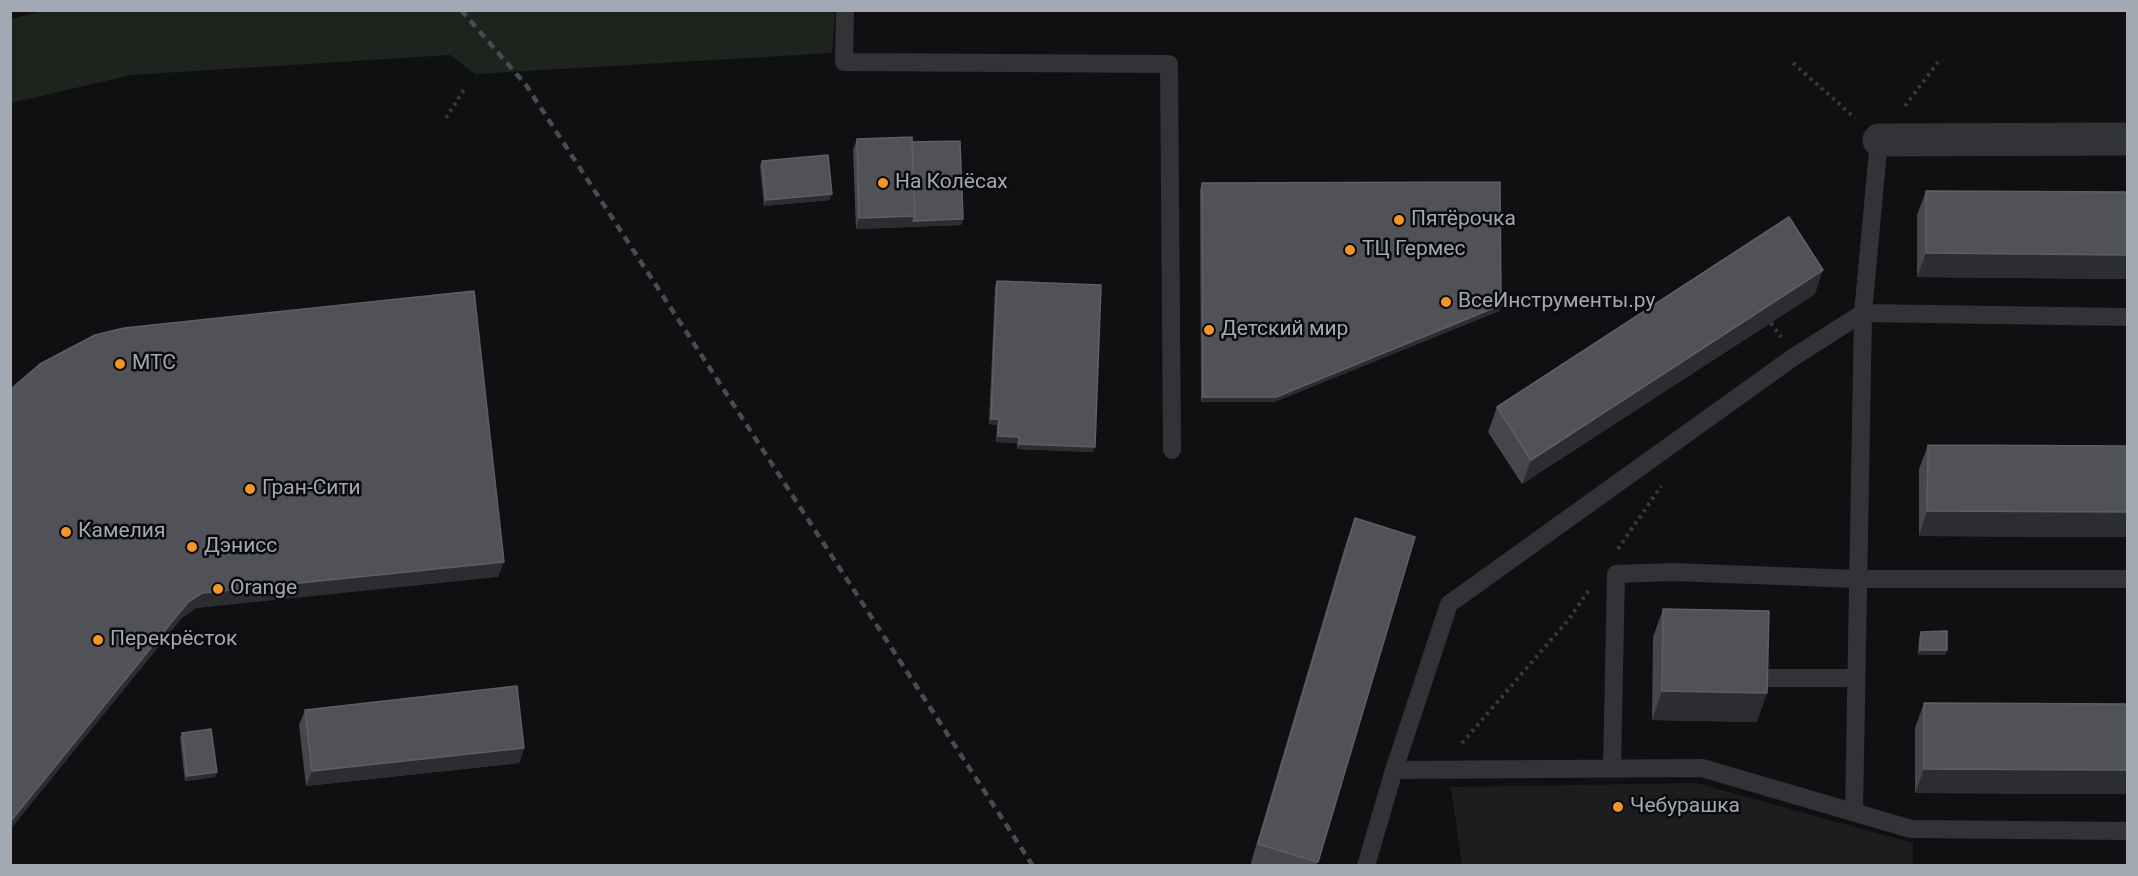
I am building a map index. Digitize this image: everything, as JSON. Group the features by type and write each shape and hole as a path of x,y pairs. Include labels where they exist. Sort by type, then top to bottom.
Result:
{"street":[{"path":"1880,141 2127,139"}],"lane":[{"path":"845,10 843,62 1169,64 1172,450"},
{"path":"1854,812 1863,313 1880,141"},
{"path":"1366,866 1394,770 1449,604 1795,356 1863,313 2127,317"},
{"path":"1612,768 1616,574 1673,573 1857,579 2127,579"},
{"path":"1758,678 1856,678"},
{"path":"1394,770 1702,768 1911,829 2127,831"}],"path":[{"path":"1792,63 1880,141 1938,62"},
{"path":"446,118 465,88"}],"shaded area":[{"path":"41,11 831,11 835,15 832,53 475,74 450,55 131,75 11,103 11,19"},
{"name":"Чебурашка","path":"1696,783 1913,843 1913,865 1462,865 1451,787"}],"building":[{"path":"912,137 915,216 859,218 857,139"},
{"path":"960,141 963,219 913,221 915,216 912,142"},
{"path":"828,155 832,194 766,200 762,161"},
{"name":"ТЦ Гермес","path":"1500,182 1501,305 1276,397 1203,397 1202,183"},
{"path":"1926,191 2127,192 2127,255 1926,253"},
{"path":"1789,217 1823,270 1531,460 1497,407"},
{"path":"997,281 1101,285 1095,447 1019,444 1019,437 998,436 999,419 991,419"},
{"name":"Гран-Сити","path":"474,291 504,562 202,593 188,602 10,822 10,390 40,364 95,335 124,328"},
{"path":"1928,445 2127,446 2127,512 1927,511"},
{"path":"1355,518 1415,537 1318,862 1258,844"},
{"path":"1663,609 1769,611 1767,693 1662,691"},
{"path":"1947,631 1947,650 1920,650 1921,632"},
{"path":"517,686 524,748 312,771 305,710"},
{"path":"1924,703 2127,704 2127,770 1924,769"},
{"path":"211,729 217,772 187,776 182,733"}],"railway":[{"path":"461,10 526,85 1033,866"}],"place":[{"name":"На Колёсах","path":"883,183"},
{"name":"Пятёрочка","path":"1399,220"},
{"name":"ТЦ Гермес","path":"1350,250"},
{"name":"ВсеИнструменты.ру","path":"1446,302"},
{"name":"Детский мир","path":"1209,330"},
{"name":"МТС","path":"120,364"},
{"name":"Гран-Сити","path":"250,489"},
{"name":"Камелия","path":"66,532"},
{"name":"Дэнисс","path":"192,547"},
{"name":"Orange","path":"218,589"},
{"name":"Перекрёсток","path":"98,640"},
{"name":"Чебурашка","path":"1618,807"}]}
